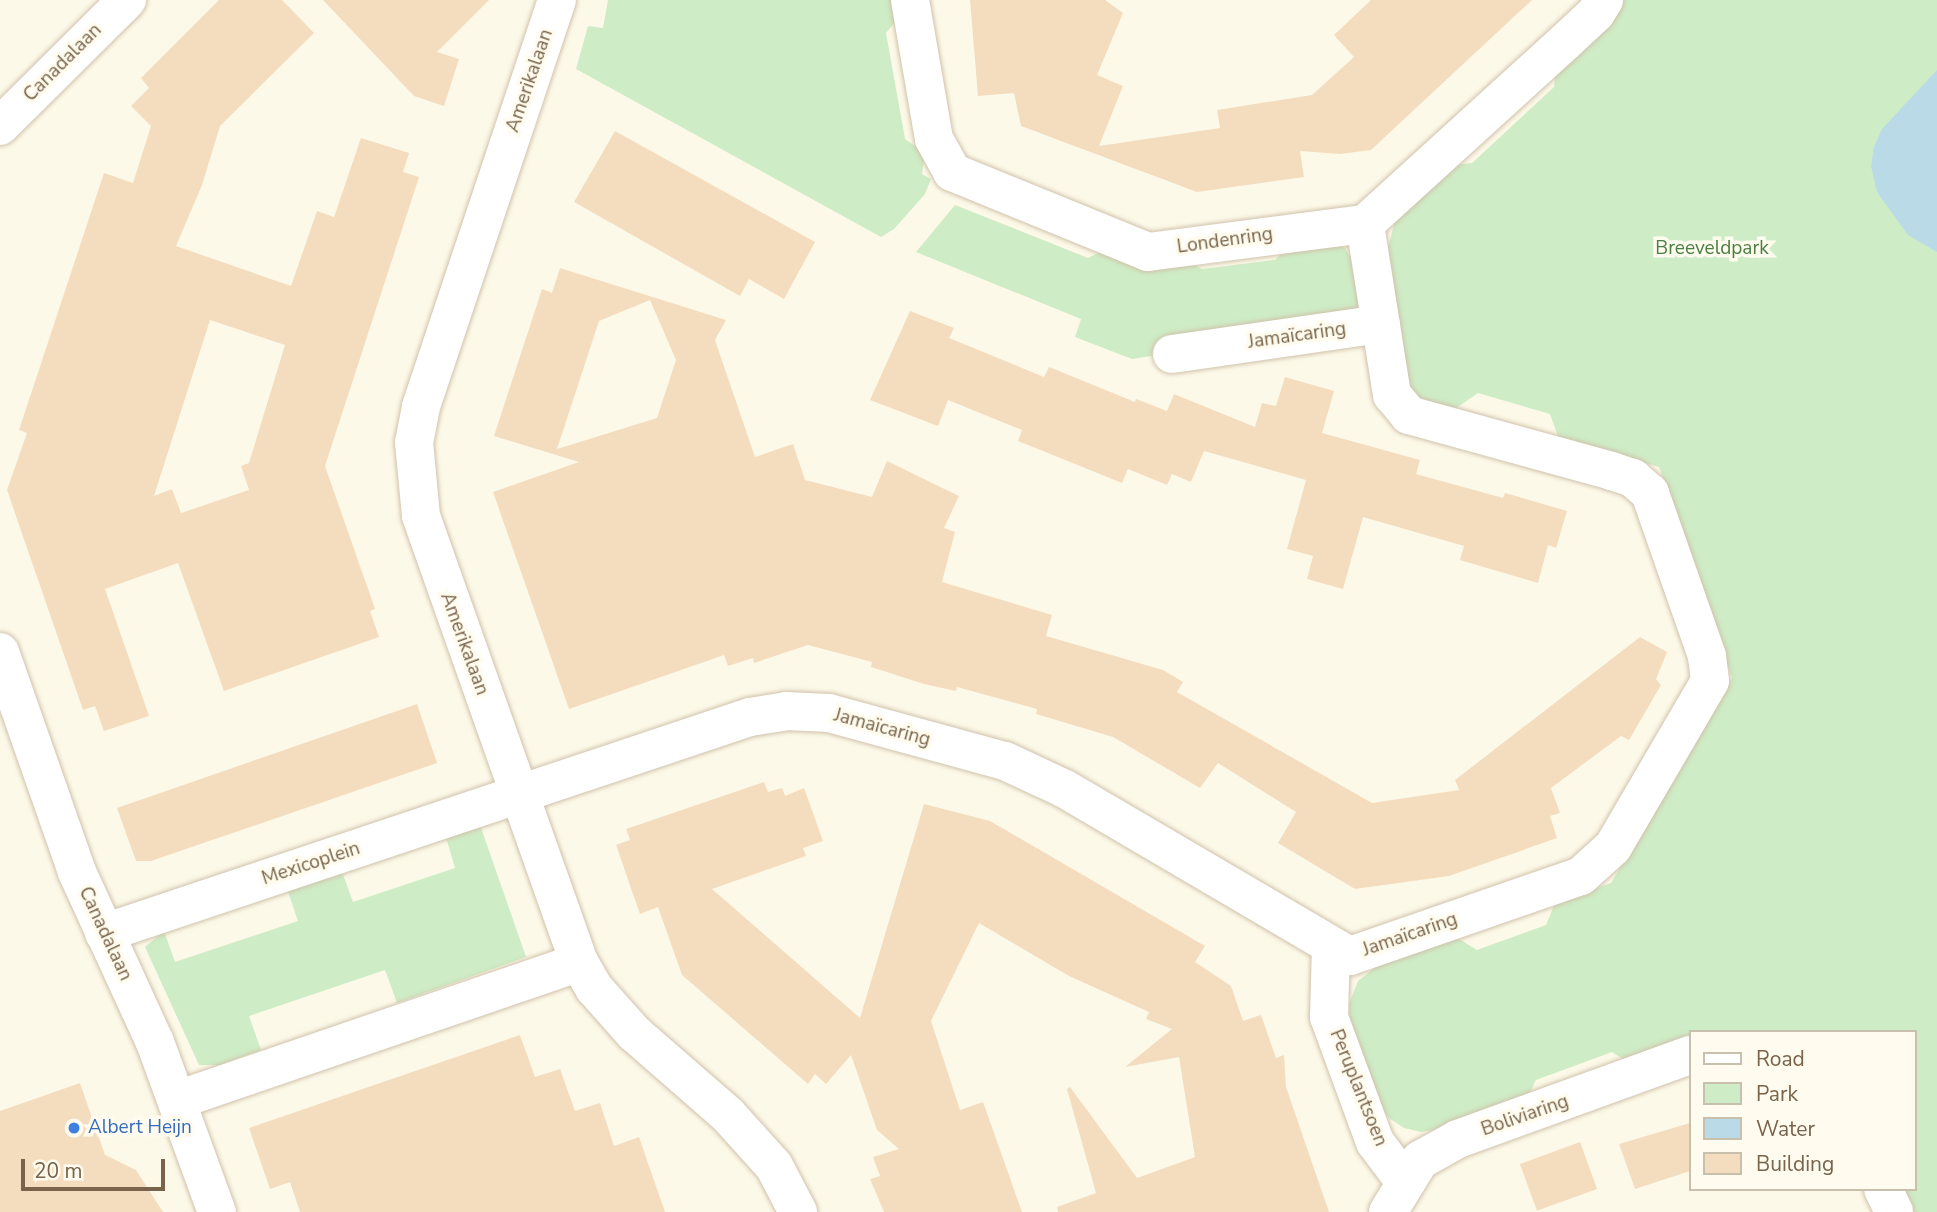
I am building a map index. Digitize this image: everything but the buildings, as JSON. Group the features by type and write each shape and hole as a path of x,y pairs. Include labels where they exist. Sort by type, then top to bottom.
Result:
{"street":[{"name":"Canadalaan","path":"0,126 127,0"},
{"name":"Amerikalaan","path":"557,0 421,407 414,442 421,516 579,962 594,988 634,1032 728,1115 774,1166 798,1212"},
{"name":"Londenring","path":"910,0 934,139 951,172 1148,252 1365,224"},
{"path":"1365,224 1575,32 1604,0"},
{"name":"Jamaïcaring","path":"518,795 750,717 786,711 829,713 1005,761 1029,772 1065,789 1350,956 1581,876 1613,847 1710,681 1707,656 1650,492 1633,478 1612,471 1409,415 1392,395 1365,224"},
{"name":"Jamaïcaring","path":"1172,354 1381,324"},
{"name":"Canadalaan","path":"0,652 76,872 155,1042 217,1212"},
{"name":"Mexicoplein","path":"104,933 518,795"},
{"name":"Peruplantsoen","path":"1331,946 1329,1017 1396,1197"},
{"path":"177,1100 579,962"},
{"name":"Boliviaring","path":"1396,1197 1420,1160 1458,1139 1688,1056"},
{"path":"1884,1191 1894,1212"}],"green space":[{"path":"608,0 896,0 900,16 886,33 905,139 925,153 922,174 931,179 925,194 894,229 881,237 576,69 588,26 603,28"},
{"name":"Breeveldpark","path":"1622,0 1937,0 1937,1212 1906,1212 1900,1191 1916,1191 1916,1030 1688,1030 1688,1044 1631,1064 1612,1052 1536,1080 1527,1099 1443,1128 1421,1132 1404,1128 1389,1118 1379,1105 1350,1020 1349,1004 1358,981 1382,962 1456,937 1477,950 1546,925 1555,903 1611,883 1732,678 1659,467 1559,439 1550,414 1478,393 1455,409 1425,401 1412,394 1406,380 1388,248 1396,216 1447,166 1472,163 1554,87 1556,66"},
{"path":"955,205 1088,258 1106,249 1186,260 1202,269 1275,260 1289,245 1325,239 1345,248 1356,267 1362,309 1164,337 1164,354 1132,359 1075,337 1081,319 916,252"},
{"path":"479,822 526,957 397,1003 385,970 249,1016 261,1050 220,1065 199,1065 145,947 164,931 175,962 298,921 287,889 341,869 353,902 455,868 445,834"}],"water":[{"path":"1937,70 1937,252 1908,235 1877,192 1871,166 1874,147 1882,129"}],"place":[{"name":"Albert Heijn","path":"74,1128"}]}
